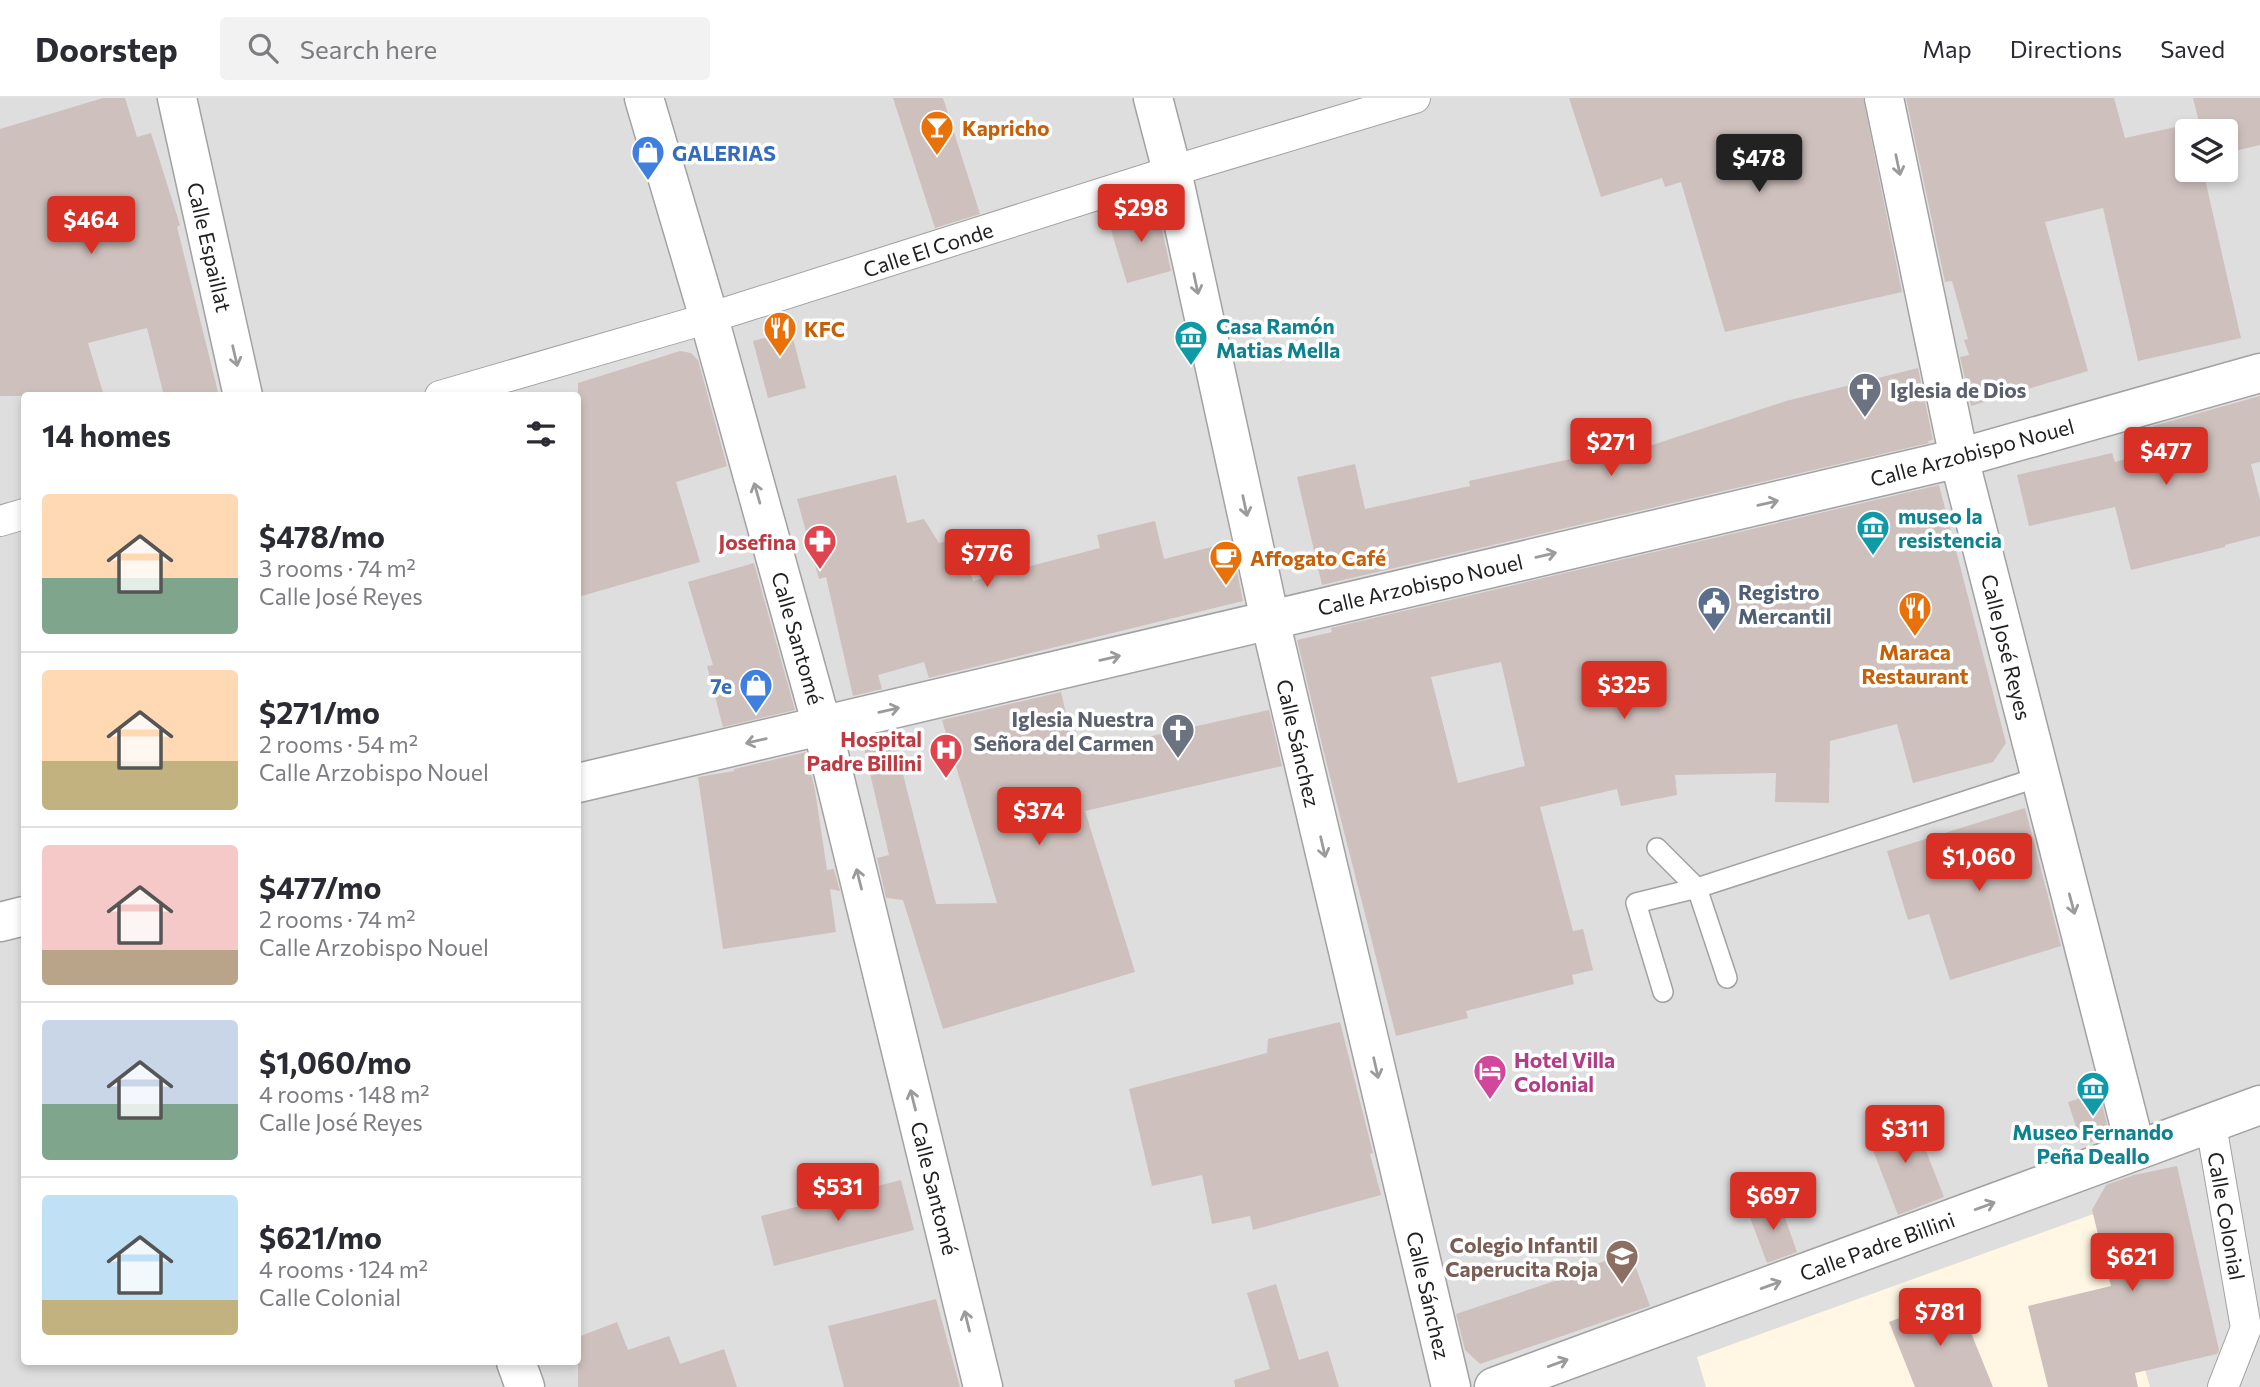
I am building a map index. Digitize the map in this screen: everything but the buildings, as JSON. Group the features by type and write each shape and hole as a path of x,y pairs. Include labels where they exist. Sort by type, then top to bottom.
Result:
{"street":[{"name":"Calle Espaillat","path":"177,98 242,392"},
{"name":"Calle Santomé","path":"645,98 822,726 983,1387"},
{"name":"Calle Sánchez","path":"1153,98 1172,171 1270,620 1451,1387"},
{"name":"Calle El Conde","path":"454,392 709,318 1172,171 1415,98"},
{"name":"Calle José Reyes","path":"1884,98 1959,458 2136,1150"},
{"name":"Calle Arzobispo Nouel","path":"581,782 1959,458 2260,373"},
{"path":"0,521 21,515"},
{"path":"0,922 21,917"},
{"name":"Calle Padre Billini","path":"1494,1387 2260,1105"},
{"name":"Calle Colonial","path":"2211,1125 2246,1328 2223,1387"},
{"path":"517,1365 525,1387"}],"lane":[{"path":"1663,992 1636,903 1698,888 2039,777"},
{"path":"1657,848 1698,888 1727,978"}],"shaded area":[{"path":"0,98 2260,98 2260,1387 0,1387"},
{"path":"2099,1212 2150,1387 1706,1387 1697,1357"}],"place":[{"name":"Kapricho","path":"937,157"},
{"name":"GALERIAS","path":"648,182"},
{"name":"KFC","path":"780,358"},
{"name":"Casa Ramón Matias Mella","path":"1191,367"},
{"name":"Iglesia de Dios","path":"1865,419"},
{"name":"museo la resistencia","path":"1873,557"},
{"name":"Josefina","path":"820,571"},
{"name":"Affogato Café","path":"1226,587"},
{"name":"Registro Mercantil","path":"1714,633"},
{"name":"Maraca Restaurant","path":"1915,638"},
{"name":"7e","path":"756,715"},
{"name":"Iglesia Nuestra Señora del Carmen","path":"1178,760"},
{"name":"Hospital Padre Billini","path":"946,780"},
{"name":"Hotel Villa Colonial","path":"1490,1101"},
{"name":"Museo Fernando Peña Deallo","path":"2093,1118"},
{"name":"Colegio Infantil Caperucita Roja","path":"1622,1286"}]}
